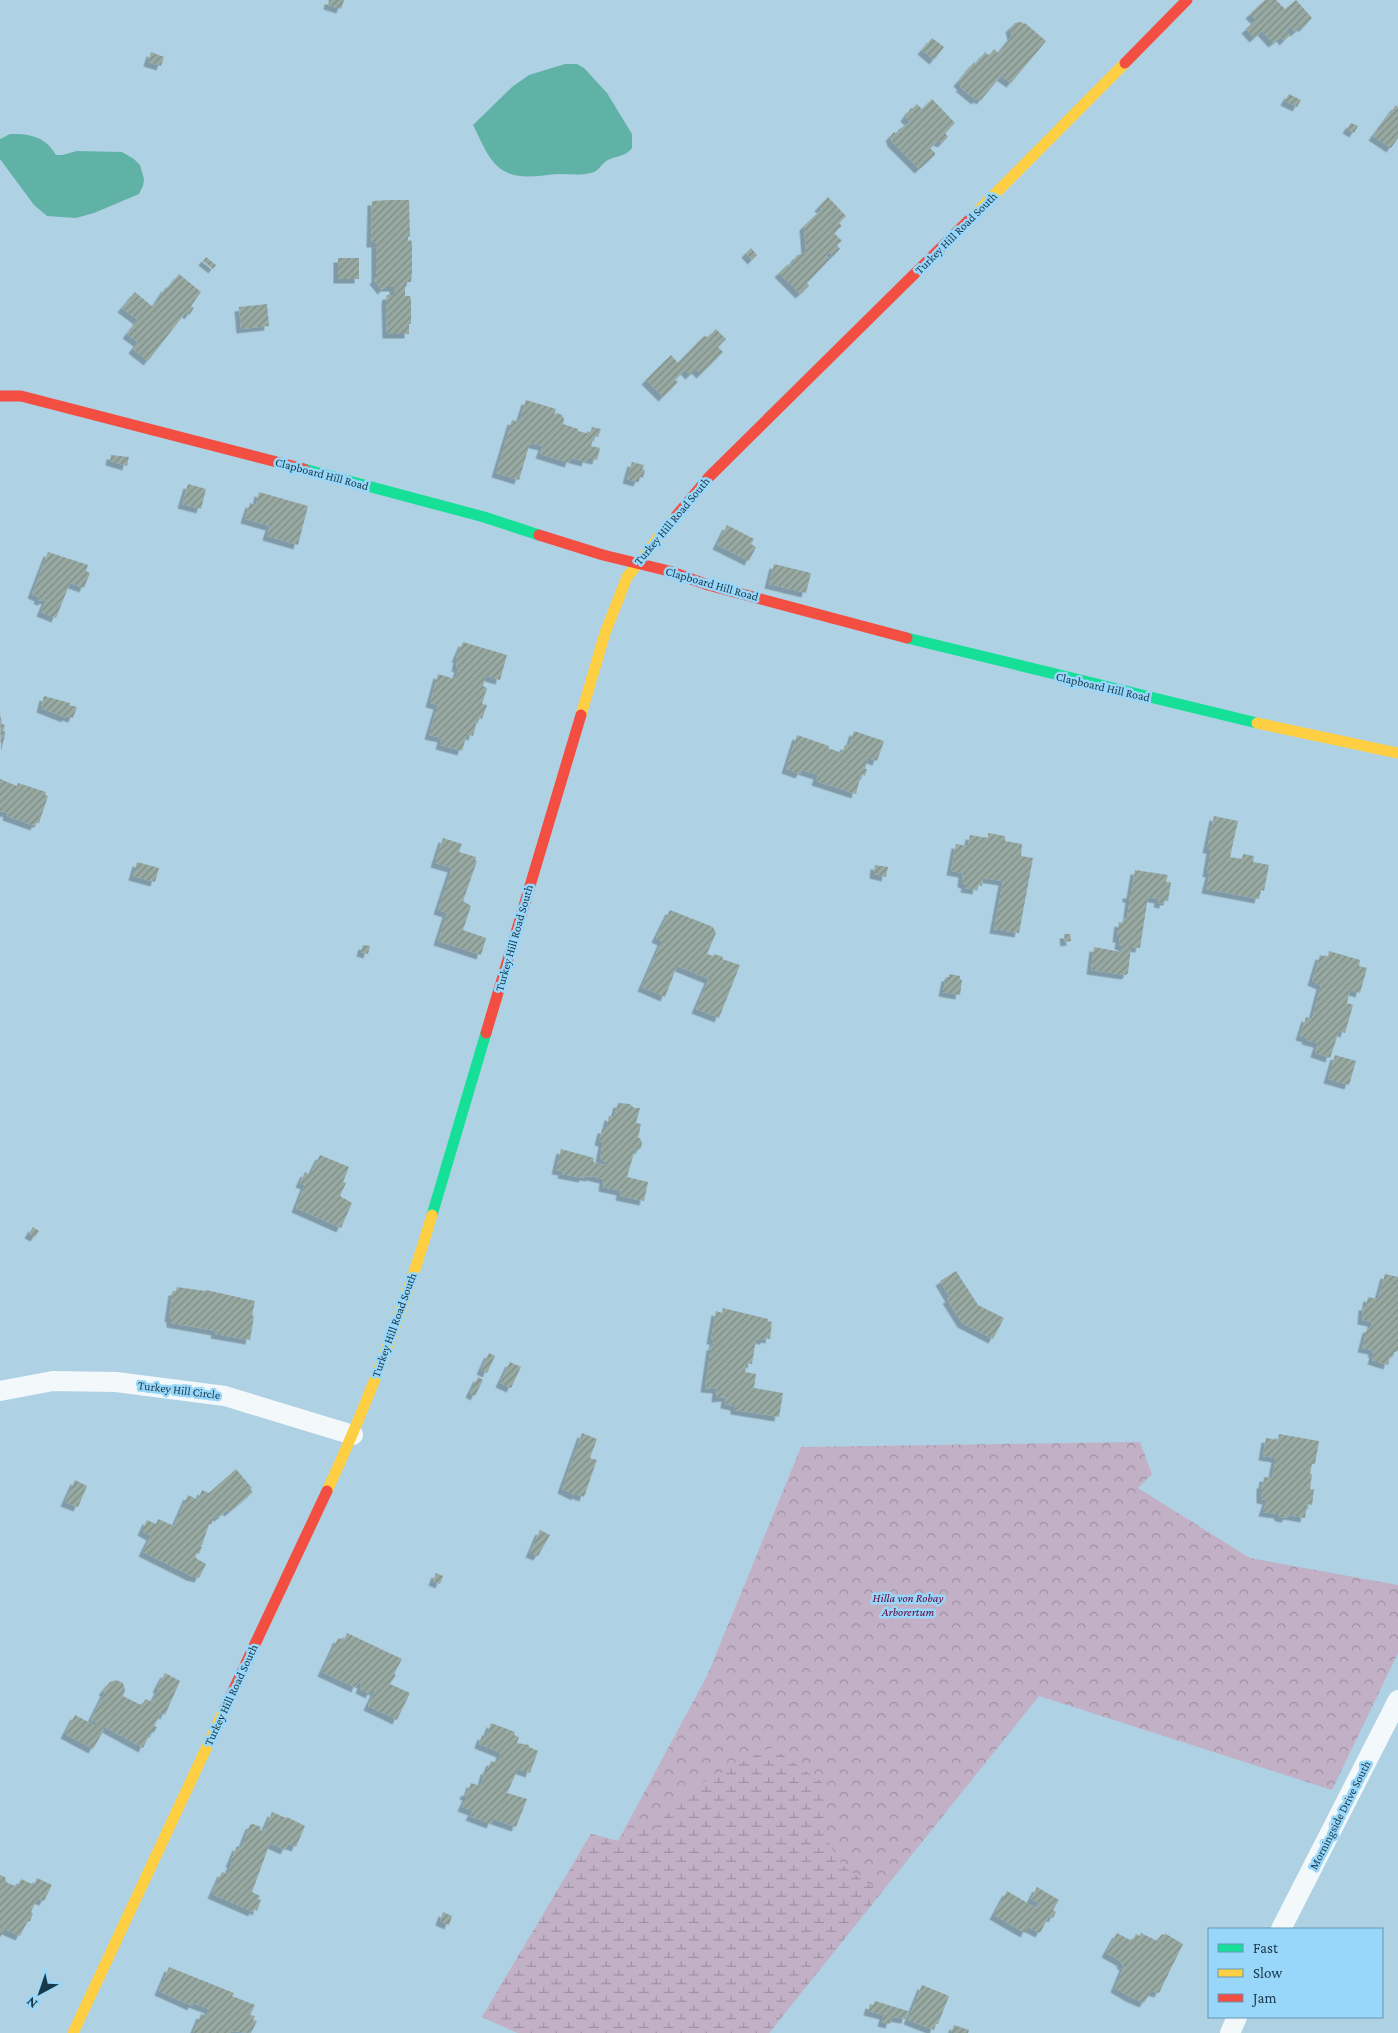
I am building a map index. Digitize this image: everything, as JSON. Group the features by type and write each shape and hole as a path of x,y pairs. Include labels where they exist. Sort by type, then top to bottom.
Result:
{"street":[{"name":"Turkey Hill Road South","path":"73,2033 353,1435 411,1280 425,1237 605,633 627,577 709,477 1039,151 1187,0"},
{"name":"Clapboard Hill Road","path":"0,396 21,396 107,417 484,517 636,564 669,571 708,585 1037,671 1234,718 1398,753"},
{"name":"Turkey Hill Circle","path":"0,1391 53,1381 116,1382 225,1396 353,1435"},
{"name":"Morningside Drive South","path":"1282,1928 1391,1731 1398,1700"},
{"path":"1230,2033 1237,2018"}],"green space":[{"name":"Hilla von Robay Arborertum","path":"1140,1442 1152,1474 1138,1488 1250,1558 1398,1585 1398,1653 1332,1790 1039,1696 769,2033 518,2033 482,2017 591,1834 618,1841 707,1676 801,1447"},
{"path":"771,1747 822,1782 828,1842 843,1866 881,1893 769,2033 518,2033 482,2017 591,1834 618,1841 626,1828 654,1830 687,1791"}],"shaded area":[{"path":"565,64 577,64 584,68 607,93 632,134 632,148 624,154 608,160 596,171 590,173 519,176 506,172 490,158 473,125 512,87 529,75"},
{"path":"10,134 36,137 47,144 56,155 77,151 122,152 140,165 144,179 143,186 139,194 94,213 76,218 47,216 34,205 0,159 0,139"}],"building":[{"path":"329,0 344,0 341,9 328,5"},
{"path":"1265,0 1276,0 1285,9 1296,0 1312,18 1303,28 1302,26 1295,32 1290,27 1286,31 1290,35 1284,41 1281,37 1273,43 1262,31 1254,38 1246,29 1256,20 1250,14"},
{"path":"1015,23 1025,23 1046,41 1011,83 1001,76 981,100 978,98 976,100 960,87 962,86 958,82 985,52 989,56 994,49 998,53 1012,36 1010,28"},
{"path":"932,38 944,47 934,60 922,50"},
{"path":"151,52 164,57 161,66 148,62"},
{"path":"1289,94 1301,100 1297,107 1285,101"},
{"path":"932,99 955,123 945,133 948,137 942,143 938,141 930,148 935,155 919,169 891,141 890,137 894,132 897,135 898,130 910,122 905,117 911,108 917,104 922,109"},
{"path":"1396,105 1398,107 1398,138 1391,148 1373,136"},
{"path":"1351,123 1358,126 1354,133 1347,129"},
{"path":"828,197 846,216 839,223 842,226 834,233 842,241 837,245 840,249 833,256 830,252 826,256 830,259 807,283 809,286 800,294 779,273 788,264 790,267 797,255 806,251 804,226 822,209 819,207"},
{"path":"409,200 410,236 408,241 411,240 412,244 412,272 411,282 405,282 405,296 410,296 411,300 409,334 387,334 386,300 387,295 394,295 394,287 385,287 382,290 374,280 376,278 376,243 371,243 372,201"},
{"path":"751,248 757,255 752,260 746,253"},
{"path":"206,257 216,265 213,269 203,261"},
{"path":"338,258 359,258 359,279 338,279"},
{"path":"179,274 201,292 191,306 194,308 189,315 186,312 148,361 133,349 138,342 127,334 138,320 122,308 135,292 153,307 166,287 168,288"},
{"path":"267,304 269,326 241,329 239,307"},
{"path":"716,329 726,339 718,347 723,352 701,374 696,369 690,375 685,370 675,380 678,382 663,397 646,380 671,355 678,363 704,336 708,337"},
{"path":"526,400 556,409 554,415 557,413 562,415 564,419 563,424 578,429 578,431 590,434 592,427 601,429 598,437 594,436 591,446 600,448 597,460 587,458 586,462 571,458 569,463 540,454 543,446 530,443 519,480 496,473 512,420 519,422"},
{"path":"111,455 129,457 127,466 110,461"},
{"path":"632,462 644,465 642,469 645,470 643,478 640,477 638,482 627,479"},
{"path":"188,484 206,489 201,509 182,504"},
{"path":"259,492 308,506 298,545 267,536 270,526 245,519 250,503 256,505"},
{"path":"727,525 754,539 751,544 756,547 749,561 717,545"},
{"path":"48,552 88,565 86,571 90,573 84,588 70,583 56,618 41,612 46,600 38,600 39,597 32,594"},
{"path":"774,564 811,573 806,593 769,584"},
{"path":"463,642 507,655 500,680 486,676 483,686 487,688 482,704 487,705 482,719 478,717 473,736 467,734 462,751 440,745 442,738 429,735 438,705 430,703 438,674 455,679 459,668 456,667 458,658 456,658"},
{"path":"44,696 70,703 69,705 77,707 73,718 66,716 66,718 41,708"},
{"path":"0,713 2,724 5,725 3,732 5,731 5,735 1,751"},
{"path":"854,731 884,741 877,761 868,758 865,776 861,774 856,794 816,781 818,775 802,770 800,774 786,769 797,735 829,746 828,748 842,753 845,745 849,746"},
{"path":"0,779 17,786 18,783 46,792 45,795 48,796 39,823 36,823 35,826 7,816 8,813 0,811"},
{"path":"1214,816 1238,821 1230,857 1242,859 1243,854 1254,856 1253,862 1269,865 1264,891 1261,890 1259,899 1206,889 1210,873 1207,872 1211,849 1207,849"},
{"path":"988,833 1005,836 1005,841 1022,844 1021,856 1033,858 1019,933 994,929 1003,881 983,878 982,886 978,885 977,890 965,888 966,884 962,883 963,873 951,871 956,844 968,846 970,835 988,838"},
{"path":"443,838 462,844 459,852 476,857 475,860 477,861 463,901 471,906 463,930 486,938 481,955 438,941 447,913 438,910 452,868 435,863"},
{"path":"137,862 159,868 155,882 133,876"},
{"path":"875,865 888,867 886,877 874,874"},
{"path":"1135,870 1168,875 1166,882 1171,882 1168,901 1164,901 1164,904 1158,903 1159,899 1148,897 1140,948 1131,947 1128,973 1126,975 1091,970 1094,947 1121,952 1123,946 1119,945 1120,938 1117,938 1119,922 1123,923 1124,918 1127,919 1130,898 1127,898 1127,894 1131,894"},
{"path":"670,910 713,927 716,933 707,954 723,957 722,959 740,965 719,1018 696,1009 709,979 677,966 665,997 642,987 662,941 656,938"},
{"path":"1064,934 1070,934 1071,941 1065,942"},
{"path":"363,945 370,946 368,954 361,952"},
{"path":"1329,951 1360,960 1359,966 1367,968 1360,993 1350,990 1347,1003 1353,1005 1345,1033 1339,1031 1330,1058 1315,1053 1318,1043 1306,1040 1307,1038 1300,1036 1306,1017 1312,1019 1321,985 1312,981 1320,955 1328,957"},
{"path":"949,974 960,976 962,980 960,995 943,992 946,977 949,977"},
{"path":"1335,1055 1356,1061 1349,1085 1328,1079"},
{"path":"618,1103 630,1104 634,1108 640,1108 636,1123 641,1124 638,1138 640,1138 642,1143 641,1148 637,1151 635,1149 627,1177 648,1182 644,1201 620,1196 621,1191 603,1187 604,1179 591,1176 584,1176 583,1178 562,1174 563,1171 556,1170 561,1149 594,1158 593,1162 605,1165 605,1162 600,1158 603,1142 599,1141 602,1129 606,1129 609,1116 614,1117"},
{"path":"320,1155 349,1167 343,1182 346,1183 340,1196 352,1203 341,1228 296,1208 305,1185 300,1183 305,1172 310,1175"},
{"path":"33,1227 39,1231 35,1237 29,1234"},
{"path":"956,1271 978,1305 1004,1318 993,1339 962,1323 947,1299 950,1298 940,1281"},
{"path":"1385,1274 1398,1277 1398,1351 1393,1353 1392,1358 1390,1357 1388,1365 1372,1360 1373,1350 1362,1348 1367,1329 1371,1327 1372,1322 1362,1320 1363,1306 1366,1306 1368,1297 1378,1299"},
{"path":"177,1287 206,1290 255,1301 250,1340 215,1334 216,1331 171,1323 171,1318 169,1317 173,1291 176,1291"},
{"path":"723,1308 768,1319 768,1321 772,1322 770,1339 756,1339 752,1364 746,1363 745,1372 756,1374 754,1388 783,1393 779,1417 735,1410 735,1406 725,1404 726,1397 716,1398 717,1389 705,1388 711,1346 713,1346 714,1340 711,1340 716,1311 722,1313"},
{"path":"489,1353 495,1356 487,1373 481,1370"},
{"path":"510,1362 521,1367 511,1388 500,1383"},
{"path":"478,1377 483,1380 475,1396 470,1393"},
{"path":"582,1433 597,1439 590,1458 597,1460 584,1497 576,1494 576,1496 562,1489"},
{"path":"1279,1434 1319,1441 1315,1464 1312,1464 1310,1474 1312,1474 1310,1489 1314,1489 1312,1505 1307,1504 1305,1518 1288,1515 1286,1518 1280,1517 1278,1514 1263,1512 1267,1500 1261,1499 1261,1484 1263,1484 1264,1477 1272,1478 1276,1458 1263,1456 1266,1438 1278,1440"},
{"path":"236,1469 252,1488 250,1489 253,1492 229,1512 227,1510 219,1517 217,1516 213,1519 211,1525 209,1524 200,1546 202,1547 199,1554 196,1553 195,1556 206,1564 199,1578 191,1576 143,1552 151,1536 142,1531 147,1520 156,1524 158,1519 174,1526 188,1495 198,1500 202,1490 209,1493"},
{"path":"75,1480 87,1486 78,1507 65,1502"},
{"path":"540,1530 550,1535 538,1556 530,1553"},
{"path":"436,1573 443,1576 440,1584 433,1581"},
{"path":"347,1633 402,1659 394,1674 396,1675 390,1684 410,1693 397,1720 368,1706 375,1691 372,1690 370,1694 360,1689 362,1684 358,1682 356,1688 322,1672 338,1638 344,1640"},
{"path":"165,1673 180,1681 165,1715 161,1713 154,1726 157,1727 154,1733 151,1732 143,1748 103,1726 101,1729 104,1730 93,1749 65,1734 75,1715 96,1726 98,1723 91,1720 105,1692 103,1691 110,1682 116,1680 123,1683 125,1690 123,1696 141,1705 146,1699 152,1702"},
{"path":"491,1723 515,1732 514,1735 519,1737 517,1743 529,1745 529,1747 538,1751 530,1773 518,1769 507,1793 527,1799 516,1827 493,1819 491,1824 470,1816 473,1811 462,1807 467,1796 464,1795 466,1791 468,1792 471,1783 481,1786 485,1770 487,1770 491,1761 497,1763 501,1753 479,1744 482,1735 486,1737"},
{"path":"272,1812 305,1826 296,1847 288,1844 285,1850 270,1843 252,1892 260,1896 258,1899 261,1900 257,1911 254,1909 253,1912 212,1894 222,1872 227,1874 237,1846 241,1848 250,1825 253,1824 261,1827 260,1830 264,1831"},
{"path":"0,1875 5,1877 6,1882 17,1887 21,1879 34,1885 37,1878 52,1885 44,1901 37,1899 31,1912 33,1914 30,1921 27,1922 20,1936 4,1929 0,1938"},
{"path":"1037,1887 1059,1900 1053,1910 1056,1912 1053,1918 1049,1916 1040,1933 1028,1927 1025,1933 994,1915 1007,1891 1036,1908 1039,1903 1031,1899"},
{"path":"443,1912 452,1916 449,1925 440,1921"},
{"path":"1117,1933 1132,1941 1136,1934 1140,1936 1141,1933 1157,1941 1161,1935 1166,1934 1183,1944 1159,1993 1151,1991 1144,2003 1115,1988 1124,1966 1121,1964 1122,1962 1106,1953"},
{"path":"169,1967 234,1993 232,1996 255,2005 250,2015 255,2016 253,2020 257,2021 251,2033 231,2031 231,2033 193,2033 201,2014 206,2016 209,2009 193,2003 192,2006 159,1991"},
{"path":"922,1985 949,1996 934,2030 908,2020"},
{"path":"875,2001 908,2011 906,2019 892,2017 890,2024 882,2022 884,2015 868,2011 870,2004 873,2005"},
{"path":"954,2025 969,2030 968,2033 951,2033"}],"traffic: fast":[{"path":"304,469 484,517 539,535"},
{"path":"907,638 1257,723"},
{"path":"432,1215 486,1033"}],"traffic: slow":[{"path":"972,217 1125,63"},
{"path":"581,715 605,633 627,577 676,516"},
{"path":"1257,723 1398,753"},
{"path":"327,1491 357,1424 384,1355 410,1285 432,1215"},
{"path":"73,2033 225,1708"}],"traffic: jam":[{"path":"1125,63 1187,0"},
{"path":"676,516 709,477 972,217"},
{"path":"0,396 21,396 304,469"},
{"path":"539,535 603,555 669,571 708,585 907,638"},
{"path":"486,1033 581,715"},
{"path":"225,1708 327,1491"}]}
